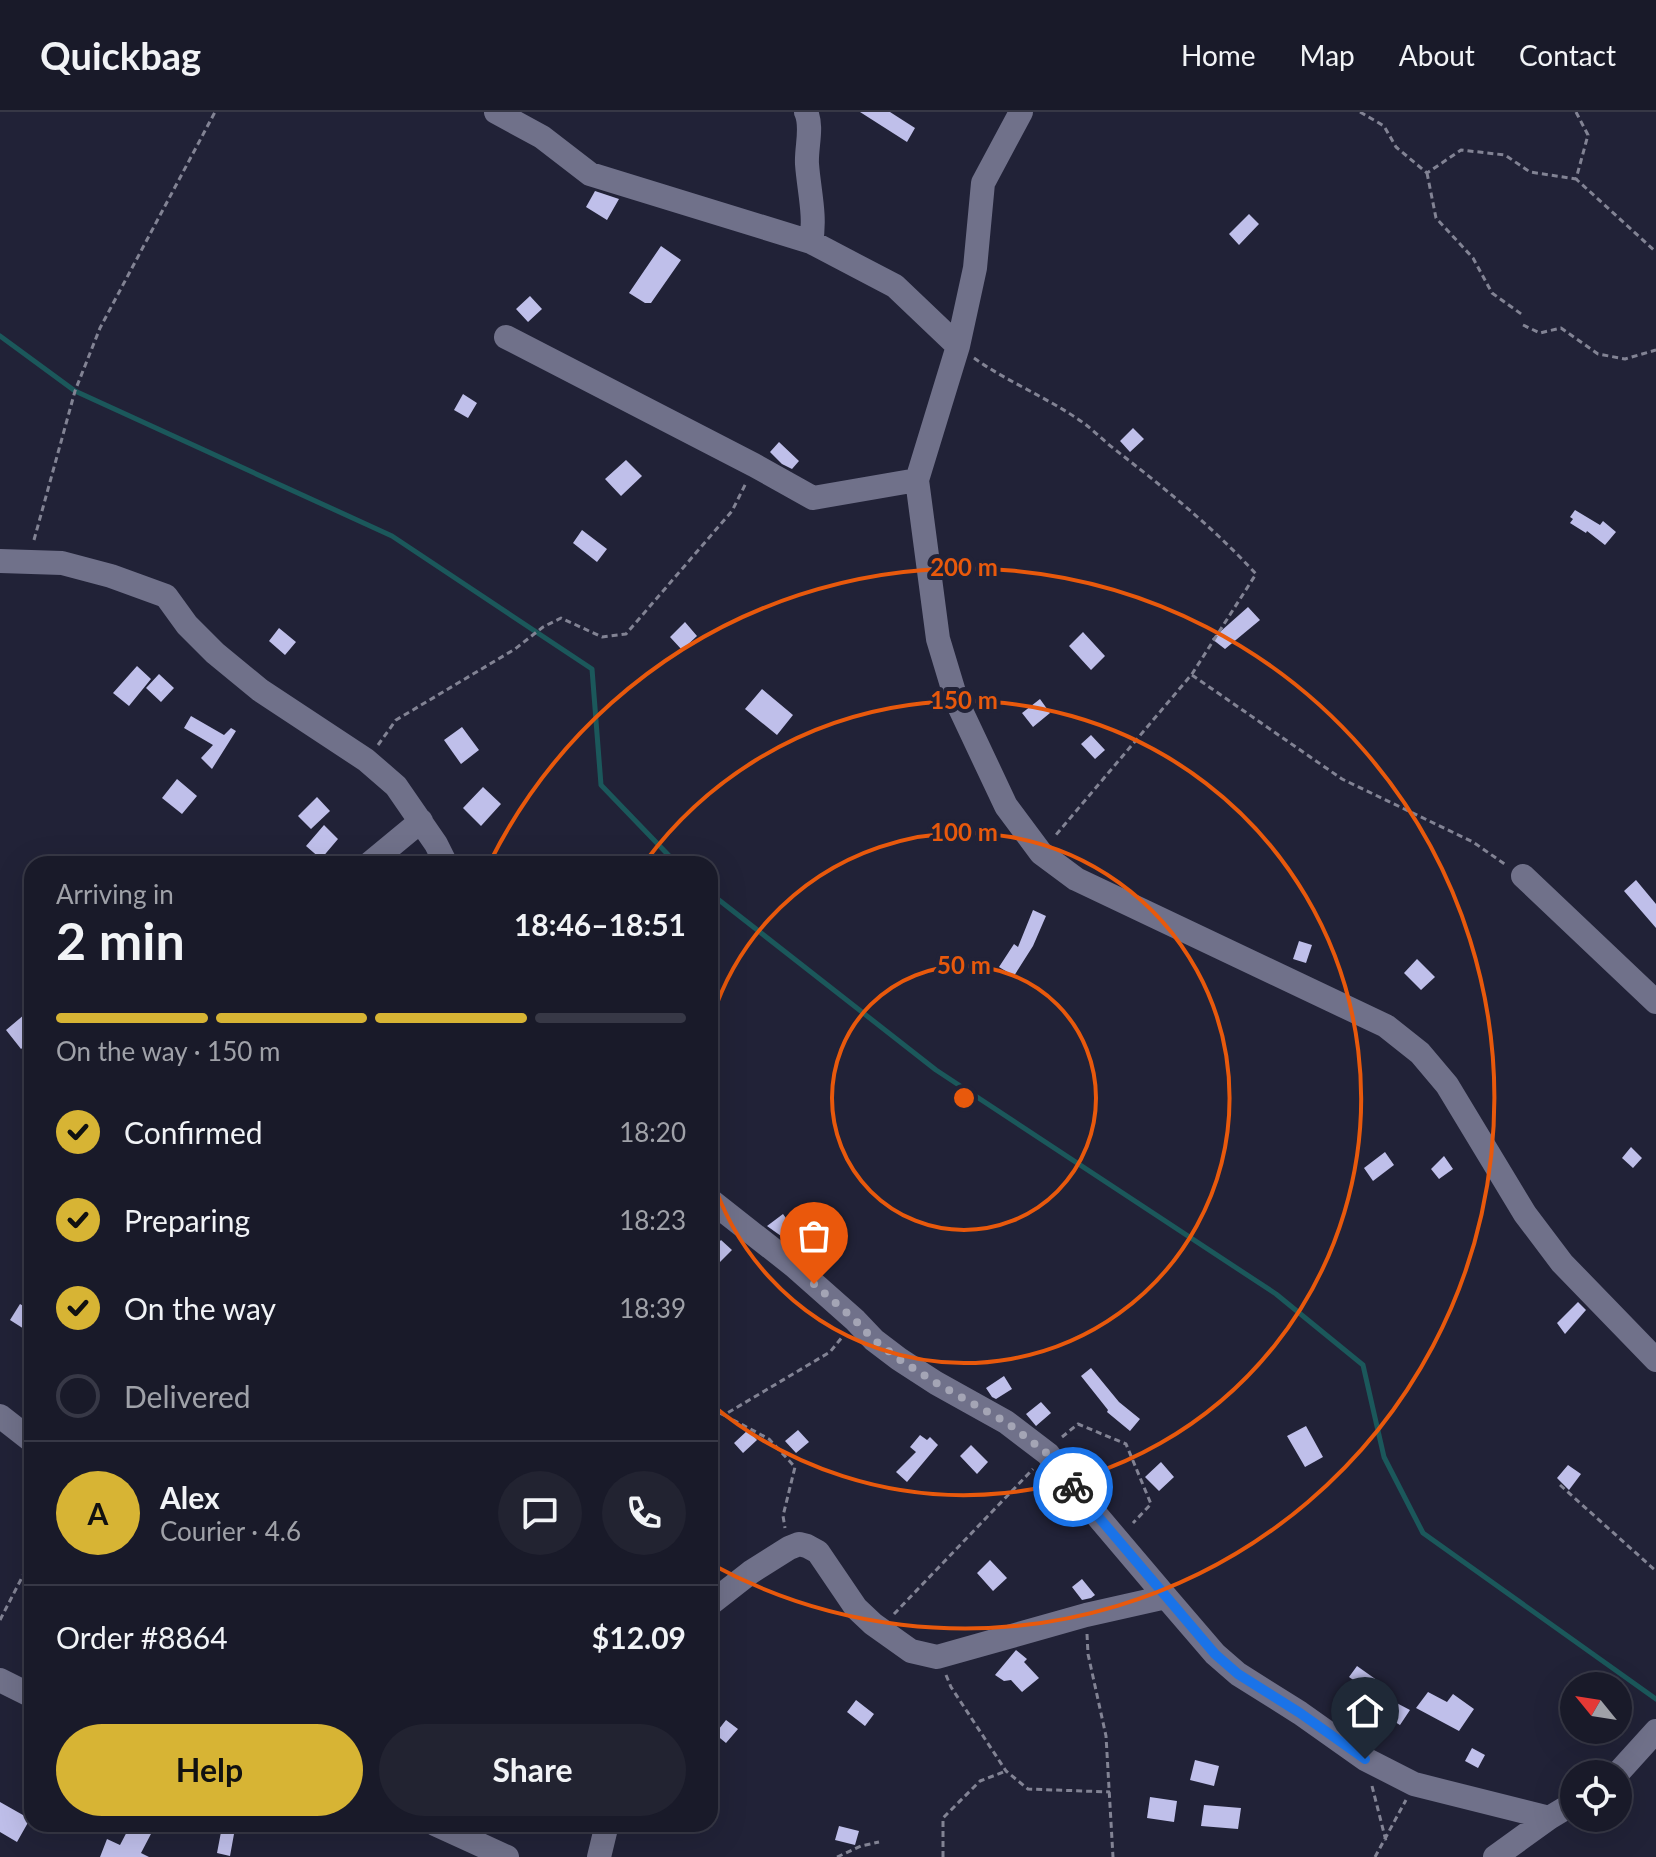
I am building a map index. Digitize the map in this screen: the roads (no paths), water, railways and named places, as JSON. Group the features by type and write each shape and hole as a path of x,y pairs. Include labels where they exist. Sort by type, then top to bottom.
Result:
{"street":[{"path":"496,112 542,137 590,174 811,242 895,286 958,346"},
{"path":"806,112 809,119 807,162 815,225 811,242"},
{"path":"1021,112 983,183 975,268 958,346 917,480 938,639 957,702 1006,806 1041,853 1076,879 1386,1026 1420,1053 1447,1085 1525,1214 1562,1263 1653,1352"},
{"path":"506,337 813,498 917,480"},
{"path":"0,561 62,563 111,576 166,596 187,625 215,653 260,690 366,760 396,786 441,856"},
{"path":"379,856 421,821"},
{"path":"1523,876 1656,1002"},
{"path":"718,1206 794,1266 899,1359 1006,1422 1048,1454 1215,1654 1238,1674 1365,1759 1414,1784 1549,1818"},
{"path":"0,1416 24,1435"},
{"path":"718,1598 751,1572 799,1544 818,1552 856,1608 873,1624 911,1651 937,1657 1086,1615 1166,1597"},
{"path":"0,1680 24,1692"},
{"path":"1630,1760 1656,1731"},
{"path":"1495,1857 1560,1811"},
{"path":"452,1832 507,1857"},
{"path":"599,1857 605,1832"}],"waterway":[{"path":"0,336 75,391 392,536 592,669 601,785 669,856"},
{"path":"718,899 936,1070 1276,1294 1363,1365 1384,1457 1423,1533 1656,1699"}]}
